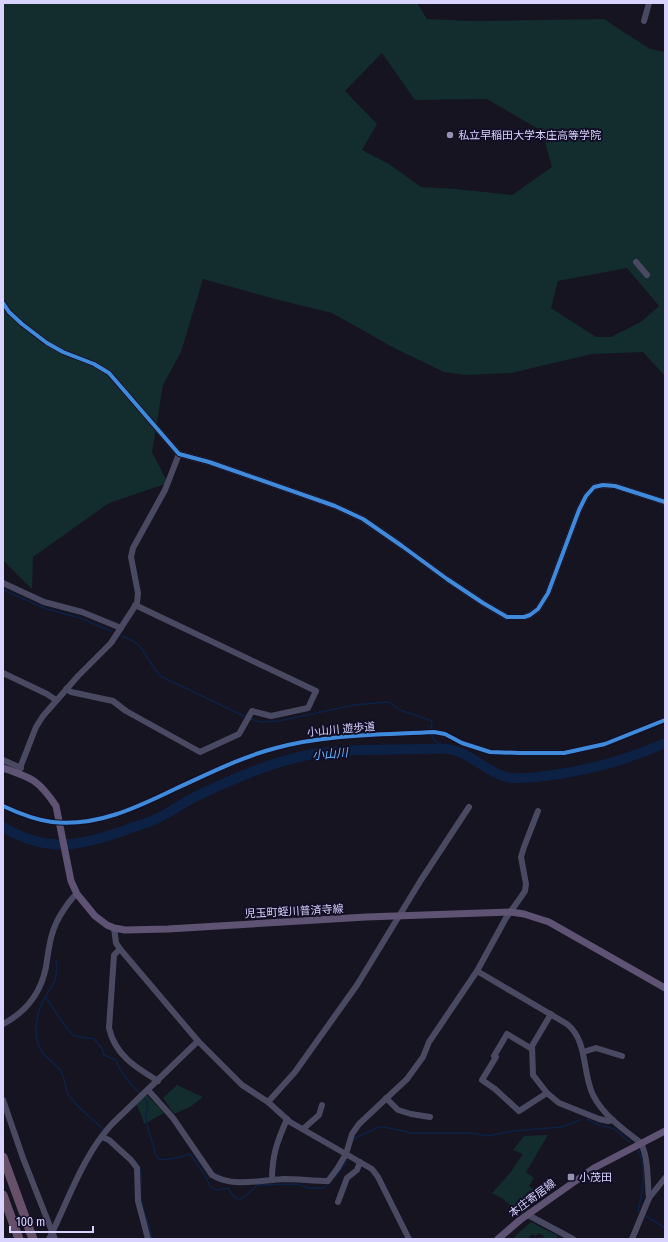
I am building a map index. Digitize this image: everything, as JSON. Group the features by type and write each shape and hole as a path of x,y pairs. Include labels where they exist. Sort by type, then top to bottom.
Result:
{"highway":[{"path":"3,1157 33,1239"},
{"path":"3,1195 19,1239"}],"main road":[{"name":"児玉町蛭川普済寺線","path":"3,768 20,770 43,787 56,806 72,881 77,894 95,916 107,925 114,928 125,930 168,929 400,916 511,912 524,914 549,922 665,988"},
{"name":"本庄寄居線","path":"498,1239 528,1215 594,1168 665,1131"}],"street":[{"path":"644,21 649,3"},
{"path":"636,262 647,275"},
{"path":"3,303 9,312 22,324 47,343 63,352 94,364 109,373 179,454 209,462 335,506 362,519 489,607 511,618 530,615 542,604 548,593 578,510 586,496 594,488 603,485 615,486 665,502"},
{"path":"3,760 20,770 36,727 43,716 66,689 111,643 135,605 138,593 131,557 133,548 165,490 179,454"},
{"path":"3,583 44,602 82,612 121,628"},
{"path":"66,689 71,692 113,701 126,711 200,752 239,734 252,711 271,716 308,708 316,691 135,605"},
{"path":"3,673 47,694 56,700"},
{"path":"268,1102 295,1072 352,991 421,880 469,807"},
{"path":"148,1090 173,1118 212,1175 219,1179 233,1183 286,1179 328,1181 338,1169 346,1154 352,1134 359,1124 407,1079 423,1057 430,1042 477,972 524,891 526,884 521,857 538,811"},
{"path":"3,1024 21,1012 29,1004 36,993 44,975 54,926 67,905 77,894"},
{"path":"114,928 116,943 120,949 198,1041 242,1085 268,1102 287,1119 372,1169 378,1177 409,1239"},
{"path":"120,949 114,955 109,1028 112,1039 117,1049 124,1056 140,1070 158,1081"},
{"path":"477,972 551,1014 567,1024 576,1032 582,1045 590,1087 594,1097 613,1120 642,1143 646,1158 649,1198"},
{"path":"551,1014 532,1046 533,1075 547,1094 558,1103 599,1119 608,1121 613,1120"},
{"path":"532,1049 507,1034 494,1056 496,1057 482,1080 495,1089 519,1111 547,1094"},
{"path":"49,1239 75,1183 102,1137 112,1124 198,1041"},
{"path":"583,1052 596,1048 622,1056"},
{"path":"386,1098 398,1110 430,1117"},
{"path":"3,1100 55,1239"},
{"path":"303,1129 319,1115 322,1105"},
{"path":"272,1180 275,1148 287,1119"},
{"path":"102,1137 109,1140 131,1160 137,1168 138,1201 148,1239"},
{"path":"338,1202 347,1178 357,1170 360,1162"},
{"path":"632,1239 649,1198 665,1180"},
{"path":"528,1215 573,1239"}],"green space":[{"path":"3,3 417,3 427,19 474,21 604,19 650,49 665,52 665,376 643,352 592,354 511,373 465,375 444,372 396,349 332,313 203,279 181,352 163,385 152,452 168,483 109,503 33,557 32,589 3,560","holes":["382,53 415,100 487,99 542,131 552,167 512,195 421,187 389,164 362,150 377,124 345,91","627,268 659,306 641,322 611,337 596,337 551,308 558,281"]},
{"path":"177,1085 203,1097 190,1107 174,1114 163,1098"},
{"path":"146,1094 164,1113 144,1124 136,1104"},
{"path":"548,1135 526,1172 534,1178 529,1186 540,1193 529,1209 522,1214 500,1197 492,1193 510,1173 523,1154 513,1150 524,1136"},
{"path":"531,1222 558,1236 556,1239 542,1239 544,1236 539,1233 535,1236 532,1234 527,1239 516,1239 514,1237"}],"waterway":[{"path":"3,590 47,609 80,618 111,631"},
{"path":"122,636 133,641 139,646 162,677 246,717"},
{"path":"250,719 260,722 279,721 354,705 389,702 400,710 432,721 431,733 434,740 437,743 451,749"},
{"name":"小山川","path":"3,827 18,835 47,844 75,844 89,841 156,819 199,795 250,772 290,759 317,753 360,750 449,749 460,752 499,775 517,778 554,775 587,769 634,756 665,743"},
{"path":"56,960 57,968 55,981 43,1001 37,1019 36,1031 38,1044 40,1049 61,1071 71,1099 103,1129"},
{"path":"46,998 74,1036 94,1039 102,1048 104,1055 116,1060 126,1078 140,1093"},
{"path":"144,1098 148,1103 146,1122 156,1156 160,1160 177,1158 190,1154 205,1175 210,1186 216,1190 228,1188 233,1196 240,1200 258,1185 297,1184 309,1188 323,1188 329,1183"},
{"path":"587,1119 596,1124 614,1129 630,1142"},
{"path":"353,1141 355,1138 379,1127 412,1133 472,1133 487,1136 513,1131 562,1127 580,1120"},
{"path":"638,1151 643,1164 643,1180 638,1211 640,1212"},
{"path":"135,1161 141,1173 142,1202 152,1239"},
{"path":"335,1177 347,1161"},
{"path":"643,1214 665,1228"}],"cycle path":[{"path":"3,303 9,312 22,324 47,343 63,352 94,364 109,373 179,454 209,462 335,506 363,519 447,579 507,617 524,617 530,615 538,609 548,593 579,510 586,496 594,487 603,485 615,486 665,502"},
{"name":"小山川 遊歩道","path":"3,806 40,820 68,823 84,822 100,819 131,809 237,761 296,743 355,736 434,732 445,734 462,743 490,752 564,753 605,744 665,720"}],"place":[{"name":"私立早稲田大学本庄高等学院","path":"450,135"},
{"name":"小茂田","path":"571,1177"}]}
